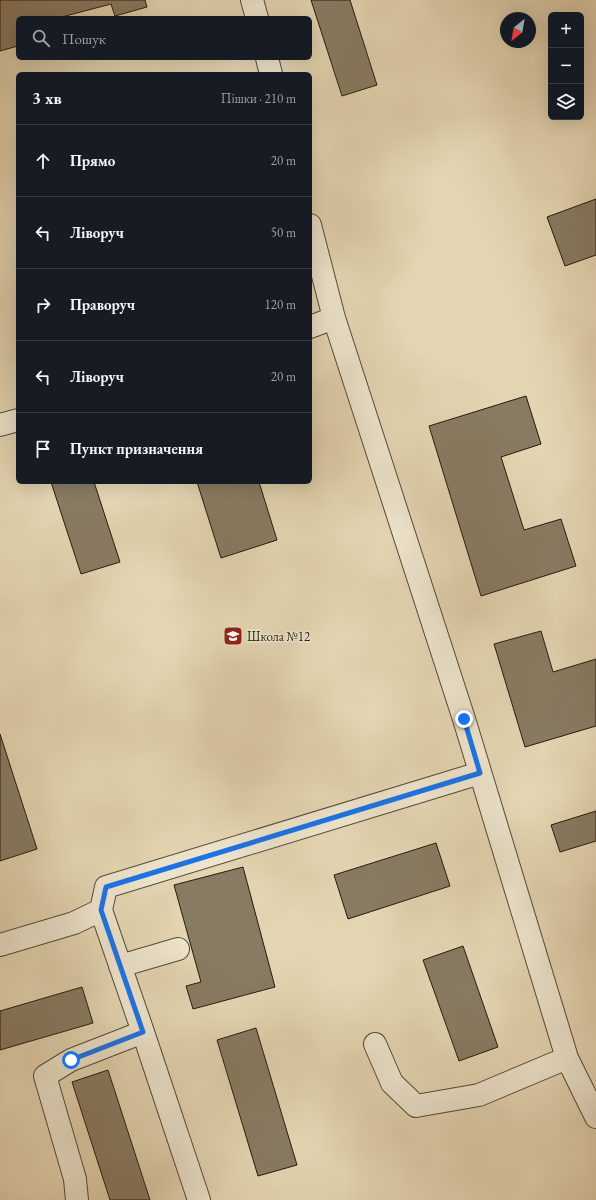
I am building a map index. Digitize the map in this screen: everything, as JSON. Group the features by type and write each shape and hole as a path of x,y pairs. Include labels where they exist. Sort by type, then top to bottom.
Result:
{"street":[{"path":"252,0 256,16"},
{"path":"268,60 270,72"},
{"path":"312,233 334,318 464,719 567,1058 596,1117"},
{"path":"312,326 334,318"},
{"path":"0,425 16,421"},
{"path":"199,1200 101,910 106,887 480,773"},
{"path":"0,945 74,923 101,910"},
{"path":"120,966 178,949"},
{"path":"74,1199 75,1179 45,1076 71,1060 143,1032"},
{"path":"375,1044 392,1084 416,1106 479,1095 567,1058"}],"building":[{"path":"0,0 145,0 147,7 115,16 111,4 66,16 16,16 16,47 0,51"},
{"path":"311,0 350,0 377,85 342,96"},
{"path":"596,199 596,255 565,266 547,217"},
{"path":"526,396 541,444 501,457 524,530 561,519 576,566 481,596 429,426"},
{"path":"52,484 95,484 120,562 81,574"},
{"path":"198,484 260,484 277,540 221,558"},
{"path":"541,631 553,672 596,659 596,726 525,747 494,644"},
{"path":"0,734 37,849 0,861"},
{"path":"596,811 596,841 560,852 551,825"},
{"path":"436,843 450,886 348,919 334,875"},
{"path":"243,867 275,987 193,1009 186,986 201,982 174,885"},
{"path":"463,946 498,1047 459,1061 423,960"},
{"path":"82,987 93,1023 0,1050 0,1011"},
{"path":"256,1028 297,1165 258,1176 217,1040"},
{"path":"108,1070 150,1200 110,1200 72,1082"}],"place":[{"name":"Школа №12","path":"233,636"}],"route":[{"path":"71,1060 143,1032 101,910 106,887 480,773 464,719"}]}
